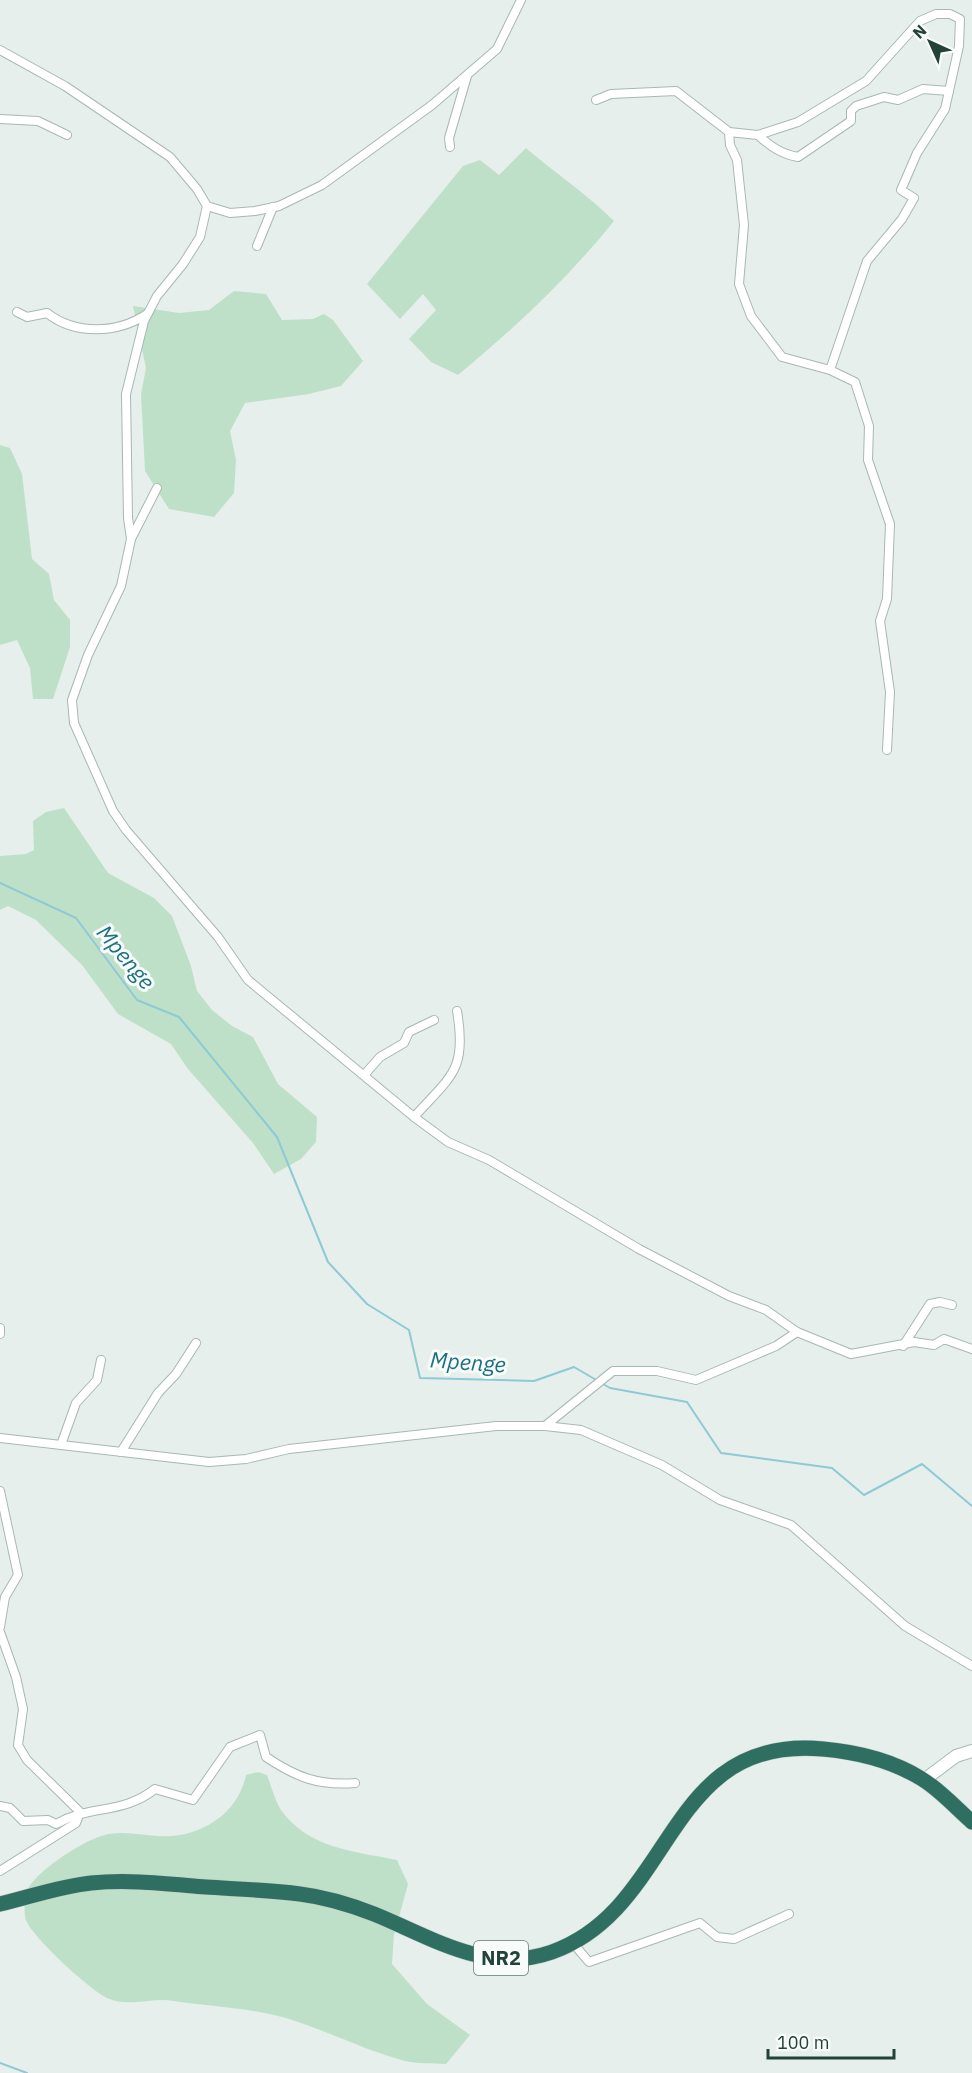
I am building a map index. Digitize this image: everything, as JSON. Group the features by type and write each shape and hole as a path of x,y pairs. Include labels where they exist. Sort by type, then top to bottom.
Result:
{"highway":[{"name":"NR2","path":"0,1904 91,1883 149,1882 301,1894 372,1913 448,1947 488,1958 550,1953 592,1932 629,1897 693,1802 714,1779 747,1758 772,1751 810,1748 843,1751 896,1765 924,1780 972,1822"}],"main road":[{"path":"924,1780 956,1756 972,1751"}],"street":[{"path":"0,50 65,86 170,157 197,189 207,206 230,213 273,207 300,198 322,186 467,76 497,49 522,0"},
{"path":"596,100 611,94 676,91 729,132 758,135 798,122 866,81 920,21 936,14 950,14 960,19 962,28 945,110 917,153 901,190 914,198 902,219 867,261 830,370"},
{"path":"450,147 449,138 467,76"},
{"path":"758,135 771,147 798,157 851,121 852,111 856,106 884,97 898,100 923,89 949,91"},
{"path":"0,119 38,121 67,135"},
{"path":"729,132 730,144 737,160 744,225 739,284 751,316 782,357 830,370 855,382 869,426 868,460 890,524 887,599 880,621 890,692 887,750"},
{"path":"131,540 128,518 126,394 148,314 157,296 183,264 200,237 207,206"},
{"path":"256,246 273,207"},
{"path":"17,312 32,318 47,313 68,327 88,329 127,324 148,314"},
{"path":"157,488 131,540 121,586 88,655 72,700 74,723 112,811 218,937 248,980 365,1074 414,1117 448,1142 489,1160 639,1249 729,1296 766,1310 797,1332 851,1354 903,1346 914,1342 934,1345 944,1339 972,1349"},
{"path":"414,1117 457,1065 462,1046 457,1011"},
{"path":"365,1074 380,1057 404,1043 409,1032 434,1020"},
{"path":"903,1346 930,1304 940,1302 952,1305"},
{"path":"0,1328 0,1335"},
{"path":"545,1426 613,1371 657,1371 696,1380 776,1346 797,1332"},
{"path":"121,1452 158,1393 176,1374 196,1343"},
{"path":"61,1445 76,1403 97,1380 101,1360"},
{"path":"0,1438 158,1458 231,1461 289,1449 485,1427 545,1426 589,1433 662,1465 720,1500 791,1525 905,1626 972,1666"},
{"path":"0,1491 18,1575 5,1597 0,1630 16,1677 23,1709 18,1746 27,1760 80,1812"},
{"path":"0,1806 9,1808 22,1821 48,1820 56,1824 80,1812 125,1806 141,1801 155,1789 194,1800 230,1747 260,1735 266,1757 294,1775 328,1785 355,1783"},
{"path":"0,1871 76,1823 80,1812"},
{"path":"572,1942 589,1962 700,1923 717,1937 734,1939 789,1914"}],"green space":[{"path":"526,148 614,221 579,262 540,302 458,375 431,362 409,339 436,310 423,294 400,319 367,284 463,166 480,160 499,175"},
{"path":"234,291 266,294 282,320 313,319 324,314 333,320 363,361 341,386 309,394 245,403 230,431 236,460 234,493 214,517 169,509 145,471 141,394 146,368 133,306 179,313 209,310"},
{"path":"0,445 10,448 22,474 32,559 49,574 54,600 70,620 70,647 53,699 33,699 30,668 17,640 0,645"},
{"path":"64,808 108,873 154,898 172,916 191,966 197,991 212,1010 232,1026 253,1037 278,1084 317,1117 316,1142 301,1159 274,1174 253,1143 188,1069 171,1044 118,1014 82,965 36,920 8,906 0,910 0,856 26,854 34,850 33,821 46,812"},
{"path":"258,1772 267,1775 281,1810 305,1833 319,1841 349,1851 397,1860 408,1884 394,1935 392,1964 427,2004 470,2035 446,2064 405,2061 295,2021 266,2013 166,2000 115,2001 99,1993 75,1974 31,1928 25,1914 26,1893 39,1875 75,1848 115,1833 173,1836 201,1829 225,1813 242,1789 246,1775"}],"waterway":[{"name":"Mpenge","path":"0,883 76,918 137,1000 179,1017 277,1137 328,1262 367,1304 409,1330 420,1378 534,1381 574,1367 598,1381"},
{"name":"Mpenge","path":"603,1384 610,1388 687,1402 721,1453 832,1468 864,1495 922,1464 972,1506"},
{"path":"0,2063 27,2073"}]}
